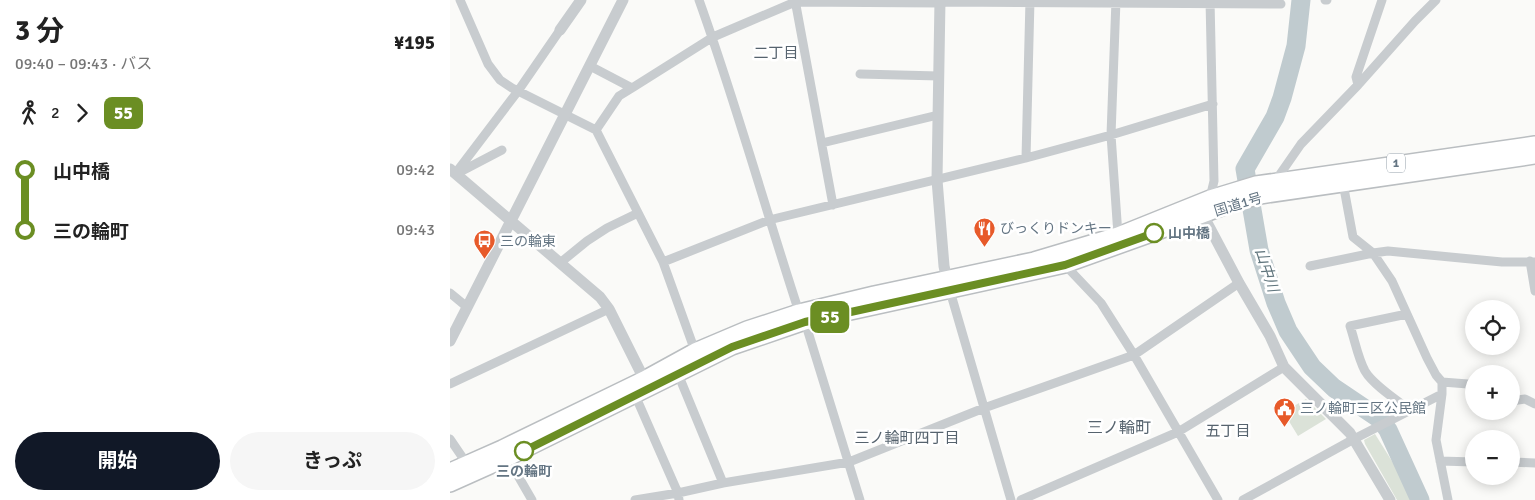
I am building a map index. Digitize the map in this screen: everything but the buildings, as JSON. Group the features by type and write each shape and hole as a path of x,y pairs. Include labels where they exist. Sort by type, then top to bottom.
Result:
{"highway":[{"name":"国道1号","path":"948,285 1118,235 1210,198 1232,197 1258,190 1535,144"},
{"name":"国道1号","path":"1278,187 1343,183 1535,156"},
{"name":"国道1号","path":"450,484 505,453 647,383 695,351 747,329 948,285 1065,265 1204,215 1232,197"},
{"name":"国道1号","path":"450,471 505,453 635,396 647,383 678,374 732,347 802,317"}],"street":[{"path":"460,0 488,64 500,80 596,130 663,262 695,351"},
{"path":"452,174 518,91 581,0"},
{"path":"450,341 623,0"},
{"path":"699,0 860,500"},
{"path":"1358,85 1356,77 1382,0"},
{"path":"1278,187 1301,144 1436,0"},
{"path":"795,1 833,205"},
{"path":"596,130 619,96 712,37 795,1 1116,1 1281,4"},
{"path":"1026,158 1030,1"},
{"path":"1116,1 1111,135 1118,235"},
{"path":"940,2 937,180 944,266 1011,500"},
{"path":"1210,2 1214,181 1210,198"},
{"path":"590,66 632,88"},
{"path":"860,74 939,76"},
{"path":"663,262 769,220 1026,158 1213,104"},
{"path":"822,143 938,116"},
{"path":"452,174 502,150"},
{"path":"452,174 511,221 600,297 609,309 647,383"},
{"path":"1343,183 1353,236 1373,253 1392,281 1431,366 1442,382 1436,440 1448,500"},
{"path":"560,262 607,228 638,213"},
{"path":"1204,215 1239,283 1270,336 1284,367 1354,439 1390,500"},
{"path":"1310,266 1388,251 1502,262 1533,261 1535,291"},
{"path":"1065,265 1101,303 1134,355 1218,500"},
{"path":"634,500 678,496 723,483 849,462 984,408 1134,355 1239,283"},
{"path":"450,293 467,306"},
{"path":"450,384 609,309"},
{"path":"1407,314 1350,326 1366,373 1410,410"},
{"path":"1021,500 1178,432 1284,367"},
{"path":"678,374 723,483"},
{"path":"1442,382 1465,384"},
{"path":"1243,500 1354,439 1442,394"},
{"path":"635,396 678,496"},
{"path":"1520,400 1525,399 1535,404"},
{"path":"450,438 467,464"},
{"path":"505,453 532,500"},
{"path":"1440,461 1465,462"},
{"path":"1520,462 1535,463"}],"shaded area":[{"path":"1306,399 1326,419 1298,436 1287,418 1290,416 1287,410"},
{"path":"1375,434 1395,466 1411,500 1397,500 1365,444 1364,440"}],"waterway":[{"name":"山中川","path":"1301,0 1296,46 1282,98 1275,117 1245,169 1259,250 1276,303 1288,331 1312,367 1334,388 1380,419 1388,430 1420,500"}],"bus line":[{"name":"55","path":"524,451 732,347 805,322 1065,265 1154,233"}],"place":[{"name":"山中橋","path":"1154,233"},
{"name":"びっくりドンキー","path":"984,247"},
{"name":"三の輪東","path":"484,260"},
{"name":"三ノ輪町三区公民館","path":"1284,427"},
{"name":"三の輪町","path":"524,451"}],"district":[{"name":"二丁目","path":"776,53"},
{"name":"三ノ輪町","path":"1119,427"},
{"name":"五丁目","path":"1228,431"},
{"name":"三ノ輪町四丁目","path":"907,438"}]}
